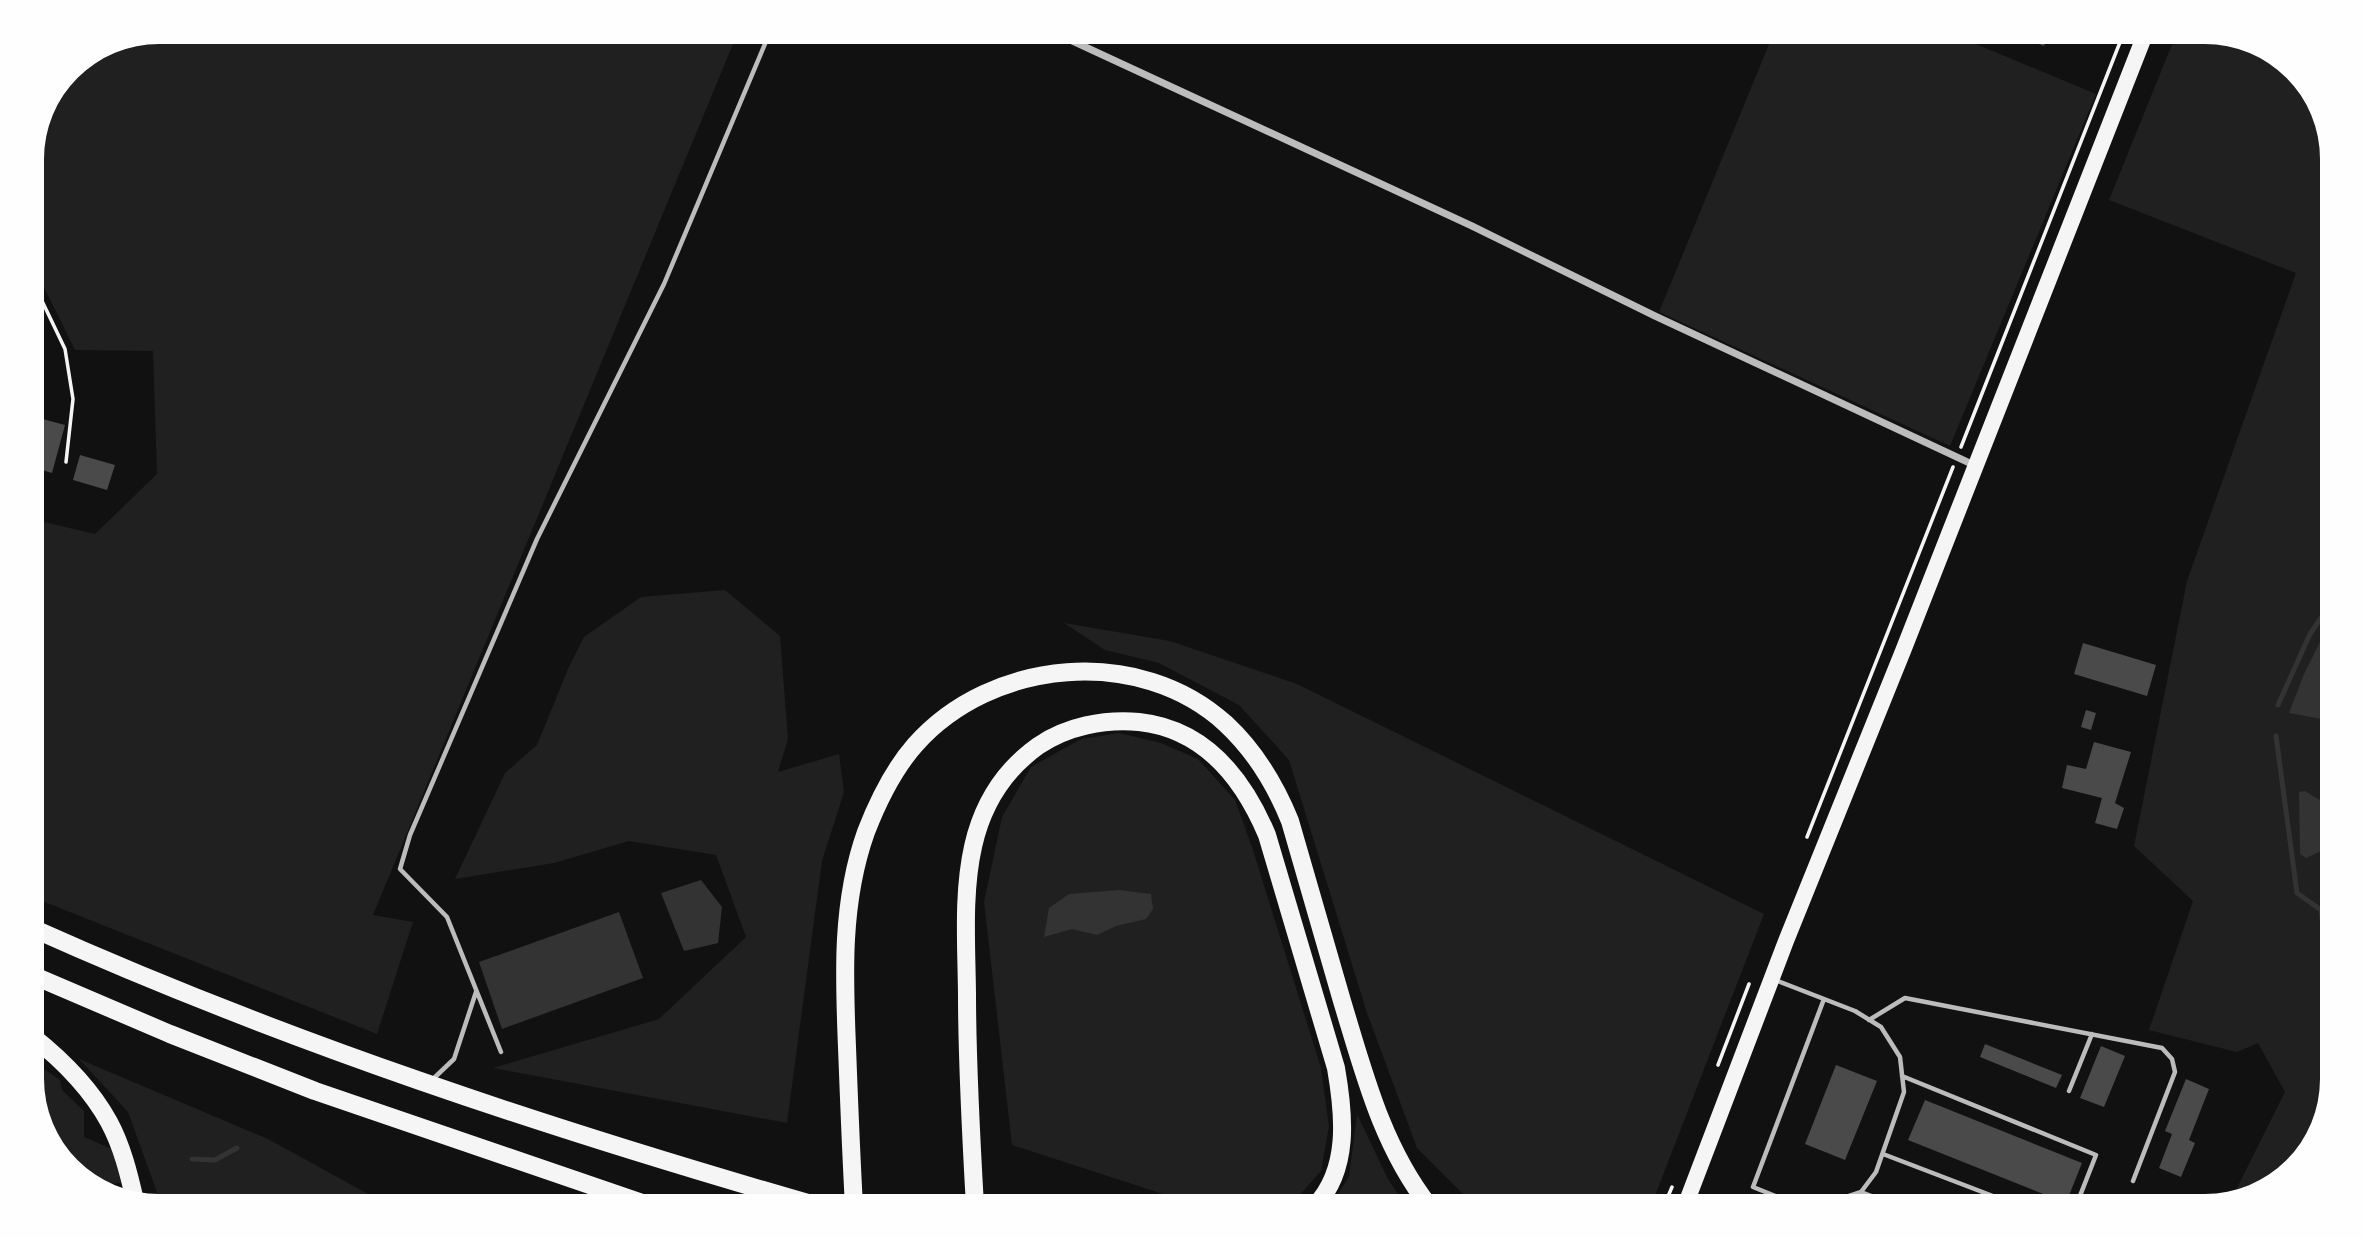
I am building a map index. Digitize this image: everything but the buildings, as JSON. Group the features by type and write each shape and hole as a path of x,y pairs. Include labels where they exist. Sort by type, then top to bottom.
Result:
{"highway":[{"path":"853,1194 844,978 846,929 858,856 878,803 916,744 957,709 978,696 1042,674 1098,671 1126,674 1173,690 1225,723 1253,754 1276,786 1290,821 1368,1088 1395,1155 1420,1194"},
{"path":"974,1194 967,1031 965,892 973,842 995,790 1024,756 1066,731 1109,721 1143,723 1178,733 1212,753 1245,789 1267,835 1336,1068 1341,1097 1344,1126 1341,1151 1325,1194"},
{"path":"44,933 318,1045 427,1084 676,1166 775,1194"},
{"path":"44,980 315,1091 616,1194"},
{"path":"44,1047 76,1077 109,1122 133,1191"}],"main road":[{"path":"1690,1194 2142,44"}],"street":[{"path":"1079,44 1472,226 1655,316 1976,466"}],"lane":[{"path":"501,1052 447,917 400,869 410,835 537,539 664,284 765,44"},
{"path":"1772,979 1855,1011 1881,1027 1900,1057 1904,1092 1876,1172 1861,1192 1856,1194"},
{"path":"427,1084 454,1059 477,991"},
{"path":"1869,1020 1905,998 2162,1048 2172,1059 2175,1073 2133,1181"},
{"path":"1770,1194 1753,1187 1824,999"},
{"path":"2069,1091 2092,1034"},
{"path":"1902,1076 2096,1154 2081,1194"},
{"path":"1883,1154 1988,1194"},
{"path":"1861,1192 1866,1194"}],"path":[{"path":"1806,841 2119,44"},
{"path":"44,304 65,349 73,399 66,462"},
{"path":"1743,996 1751,981"}],"shaded area":[{"path":"159,44 733,44 373,915 413,922 377,1034 44,902 44,522 95,534 157,474 153,351 75,350 44,287 44,151 56,108 83,72 101,59 122,50"},
{"path":"1769,44 1976,44 2096,94 1950,446 1659,312"},
{"path":"2172,44 2228,46 2269,63 2292,83 2314,122 2320,151 2319,1094 2308,1130 2292,1155 2263,1179 2236,1190 2285,1092 2258,1043 2237,1052 2149,1030 2193,901 2134,846 2187,581 2296,273 2109,200"},
{"path":"725,590 780,636 788,739 778,772 839,754 844,792 822,861 787,1123 493,1068 659,1019 746,937 716,855 629,841 554,863 455,879 505,773 537,745 584,637 641,597"},
{"path":"1064,623 1170,641 1297,684 1764,914 1656,1194 1463,1194 1417,1148 1367,1013 1289,760 1239,705 1159,663 1105,650"},
{"path":"2320,642 2320,719 2289,713"},
{"path":"1119,733 1161,743 1198,759 1235,800 1321,1068 1329,1126 1321,1171 1301,1194 1163,1194 1012,1145 984,902 1002,817 1031,767 1081,739"},
{"path":"2305,791 2320,800 2320,852 2306,858 2300,854 2299,792"},
{"path":"701,880 722,907 718,943 684,951 661,893"},
{"path":"1119,890 1151,894 1153,909 1146,919 1116,926 1097,935 1072,929 1044,937 1049,908 1069,894"},
{"path":"619,912 643,978 502,1029 479,962"},
{"path":"79,1059 268,1139 368,1194 158,1194 128,1112"},
{"path":"44,1069 60,1080 62,1090 84,1111 84,1137 112,1149 128,1182 113,1184 95,1175 72,1155 63,1143 46,1102"},
{"path":"1357,1114 1398,1194 1338,1194 1349,1177"}],"waterway":[{"path":"2278,705 2310,634 2320,619"},
{"path":"2276,736 2297,893 2320,909"},
{"path":"192,1159 215,1160 237,1148"}]}
